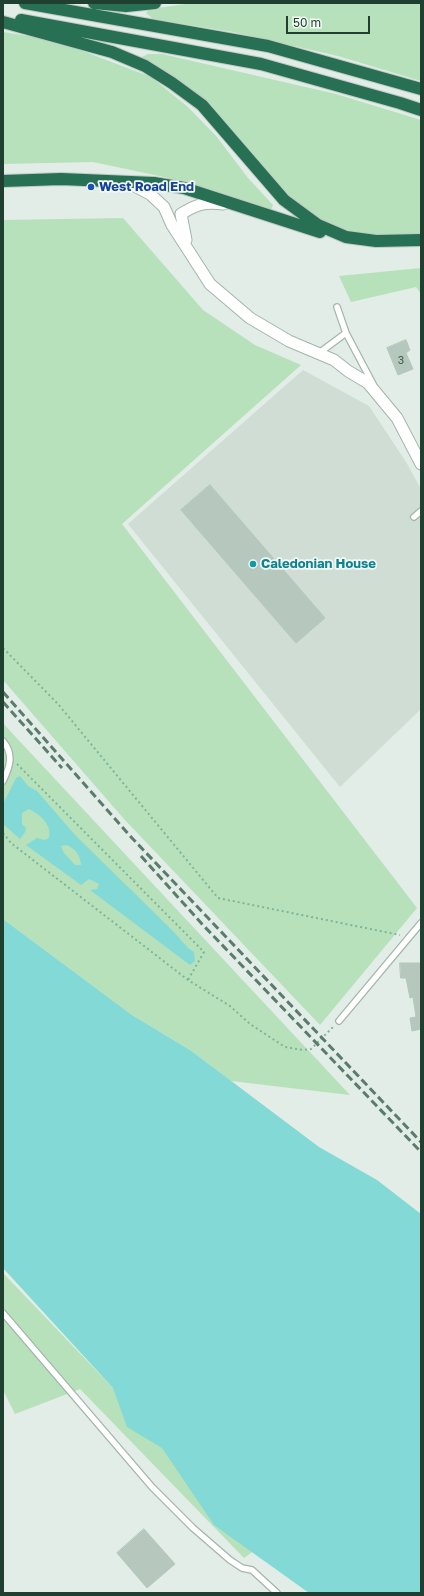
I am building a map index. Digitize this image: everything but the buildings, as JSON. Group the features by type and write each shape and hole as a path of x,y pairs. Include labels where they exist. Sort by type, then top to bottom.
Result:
{"highway":[{"path":"26,3 268,46 421,89"},
{"path":"94,3 126,6 155,3"},
{"path":"3,16 261,64 421,110"},
{"path":"3,22 112,52 146,66 172,83 202,106 284,200 318,225 346,237 376,240 421,241"},
{"path":"3,181 61,179 154,183 184,188 346,241 370,247 395,249 421,247"},
{"path":"395,249 421,241"}],"street":[{"path":"124,181 150,194 164,207 172,225 194,256"},
{"path":"241,206 210,202 195,205 181,214 185,237 210,284 250,318 289,341 334,360 348,371 368,383 397,418 421,464"}],"lane":[{"path":"336,307 346,333 380,398"},
{"path":"319,354 346,333"},
{"path":"414,517 421,511"},
{"path":"3,741 7,746 10,758 10,763 3,781"},
{"path":"339,1021 421,923"},
{"path":"3,1312 152,1487 230,1560 242,1568 252,1570 277,1593"}],"path":[{"path":"3,648 58,704 218,898 409,937"},
{"path":"10,758 204,952 188,980"},
{"path":"3,833 17,848 188,980 230,1006 250,1024 285,1047 303,1050 312,1049 339,1021"}],"shaded area":[{"path":"303,370 369,406 406,462 421,489 421,709 340,787 128,524"}],"green space":[{"path":"193,3 421,3 421,81 338,56 233,32 153,19 146,13 150,9"},
{"path":"3,32 54,40 151,77 188,107 217,137 248,178 273,205 271,210 266,212 164,177 93,162 3,164"},
{"path":"148,54 162,54 336,94 421,120 421,234 377,239 350,234 320,223 286,198 156,66 140,58"},
{"path":"123,218 203,310 255,345 301,365 122,524 417,908 320,1025 124,819 3,680 3,220"},
{"path":"421,268 421,294 416,287 351,302 339,276"},
{"path":"3,723 350,1095 231,1081 190,1050 132,1015 3,919"},
{"path":"3,1273 113,1388 266,1542 244,1558 80,1389 15,1414 3,1390"}],"water":[{"path":"20,776 28,786 37,791 75,835 173,931 188,948 194,952 195,961 190,965 90,890 97,889 99,884 89,879 81,885 26,845 37,838 45,840 49,838 49,828 47,824 37,814 29,809 22,813 22,824 26,828 20,839 3,824 3,804 16,778","holes":["66,845 76,852 80,858 81,865 75,865 64,853 61,846"]},
{"path":"3,919 132,1015 190,1050 319,1147 377,1180 421,1214 421,1593 309,1593 214,1525 162,1448 127,1427 113,1388 3,1268"}],"railway":[{"path":"3,692 132,838 421,1142"},
{"path":"3,702 62,768"},
{"path":"141,856 202,924 421,1152"}],"place":[{"name":"West Road End","path":"91,187"},
{"name":"Caledonian House","path":"253,564"}]}
